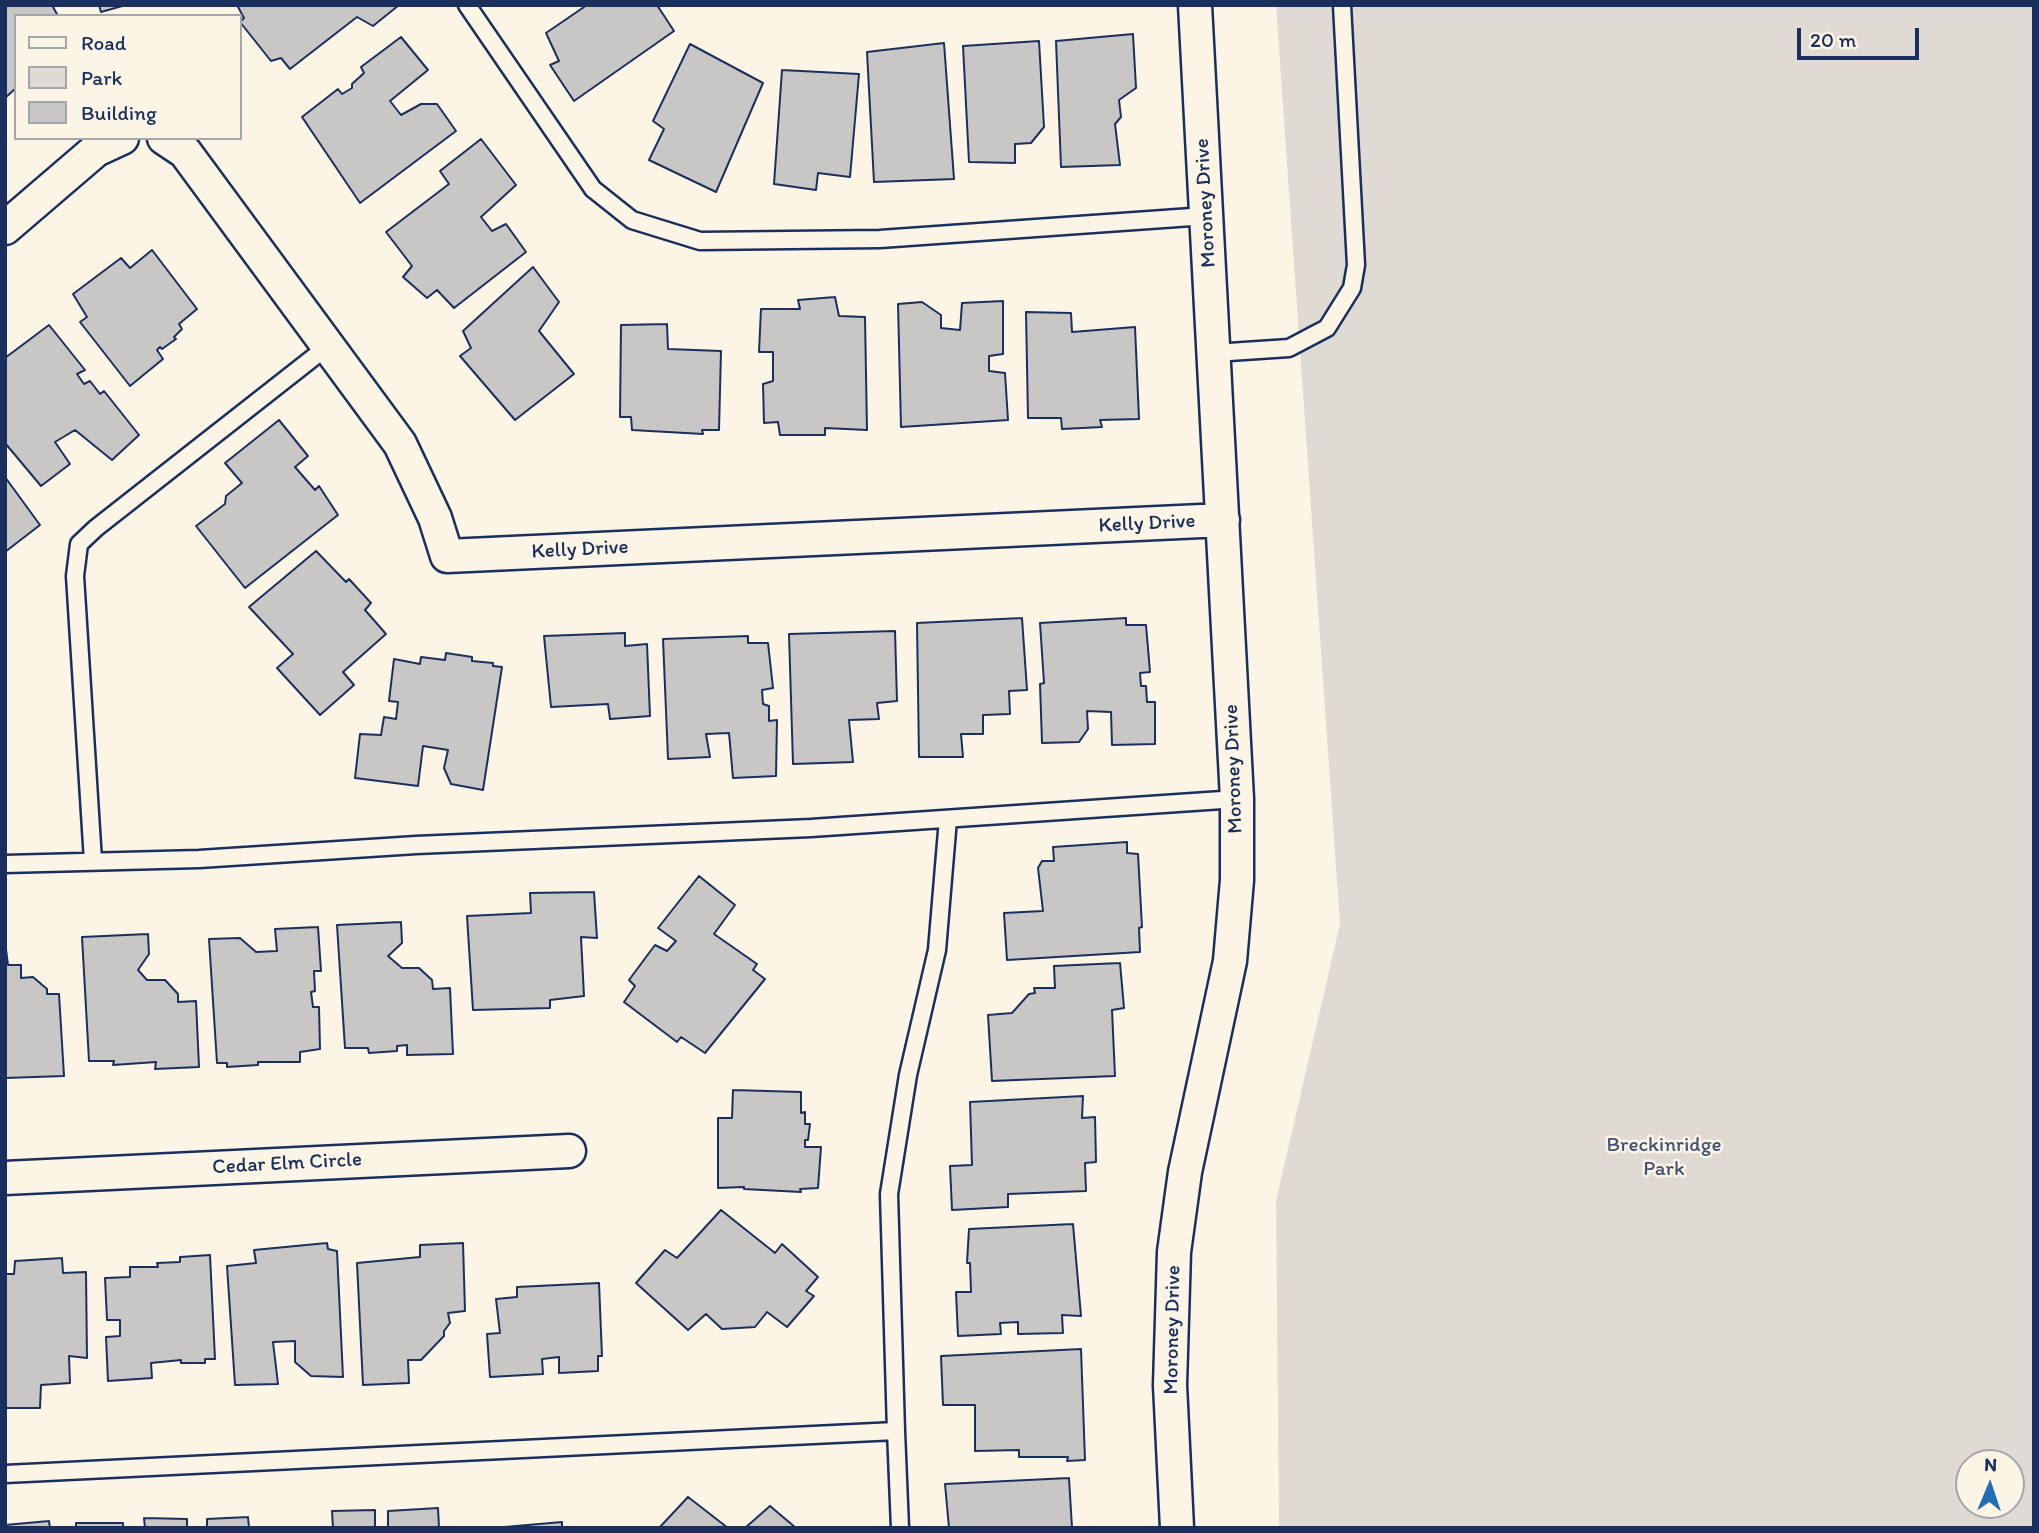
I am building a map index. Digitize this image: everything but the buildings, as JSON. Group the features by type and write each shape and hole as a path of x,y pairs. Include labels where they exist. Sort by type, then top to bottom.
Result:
{"street":[{"name":"Moroney Drive","path":"1177,1528 1170,1385 1174,1252 1185,1172 1230,961 1237,880 1237,799 1195,5"},
{"path":"5,229 96,150 118,140"},
{"name":"Kelly Drive","path":"167,140 185,152 400,444 435,518 447,556 1223,520"},
{"name":"Cedar Elm Circle","path":"5,1178 569,1151"}],"lane":[{"path":"467,5 593,189 632,220 700,240 880,239 1206,216"},
{"path":"1214,354 1289,348 1327,328 1352,288 1356,265 1342,5"},
{"path":"93,861 75,576 79,544 96,527 328,346"},
{"path":"5,864 199,859 416,845 797,829 1237,799"},
{"path":"900,1528 889,1194 908,1075 937,950 948,818"},
{"path":"5,1474 896,1432"}],"green space":[{"name":"Breckinridge Park","path":"1276,5 2034,5 2034,1528 1279,1528 1276,1201 1340,924"}]}
